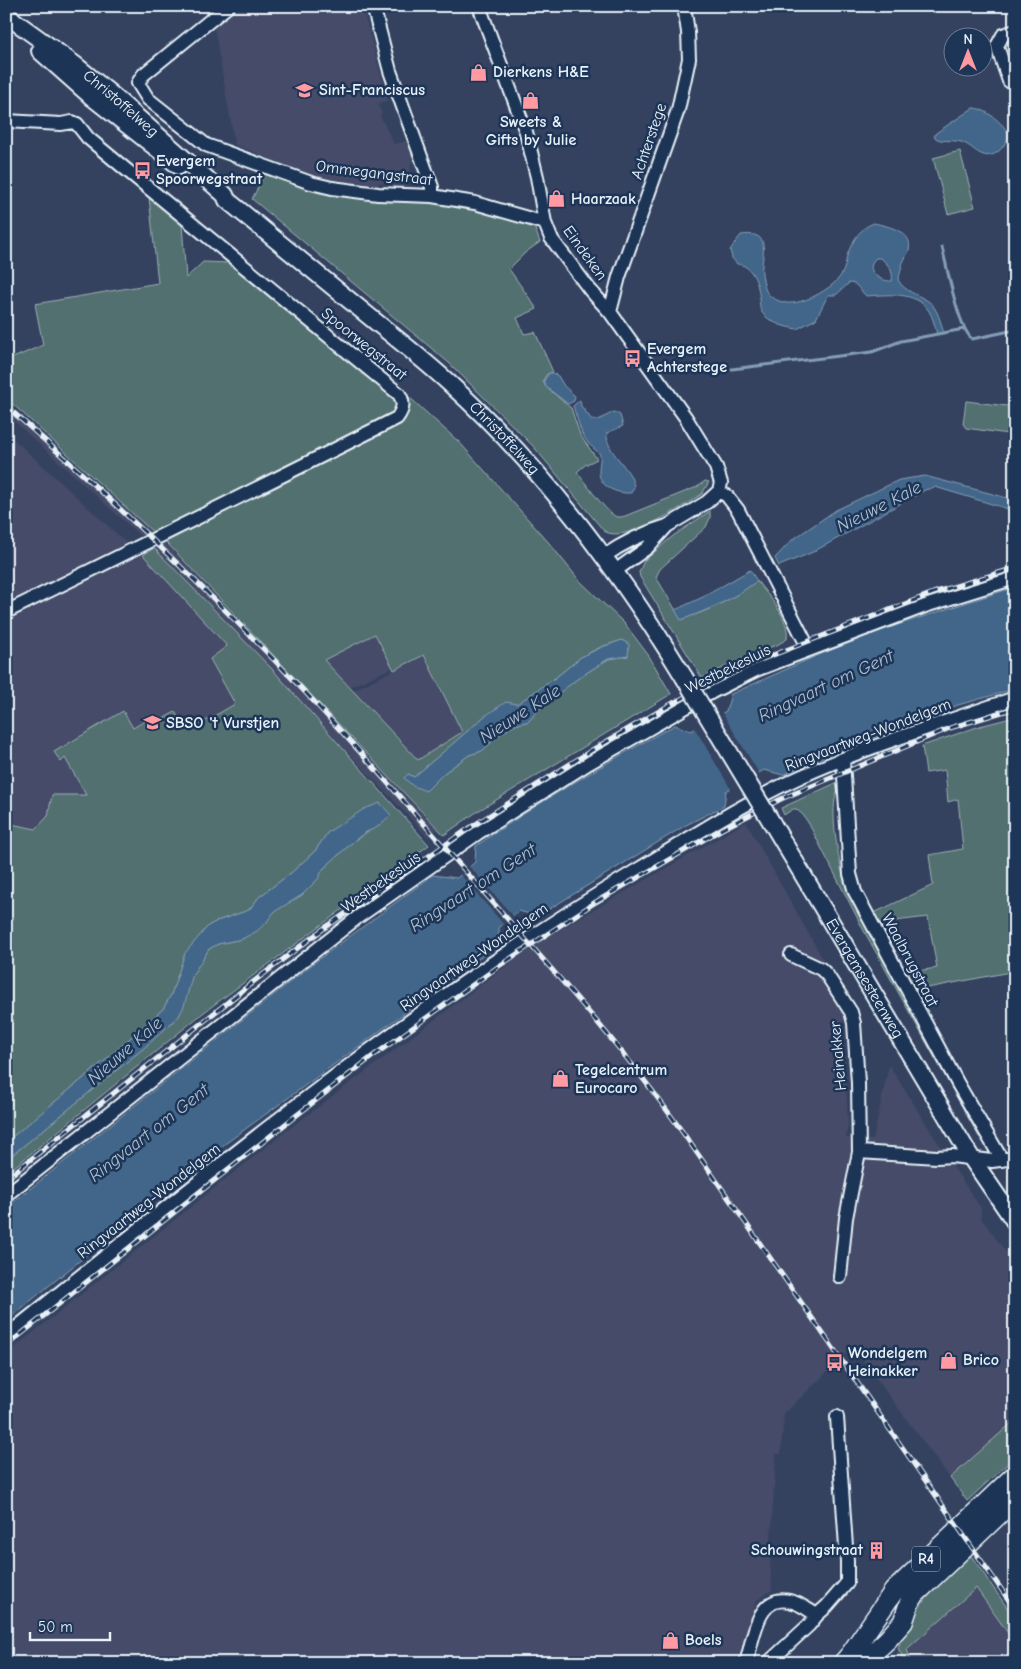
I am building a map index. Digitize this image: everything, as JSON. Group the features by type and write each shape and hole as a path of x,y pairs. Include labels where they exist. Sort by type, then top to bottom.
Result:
{"highway":[{"name":"R4","path":"843,1663 894,1591 1015,1475"},
{"name":"R4","path":"869,1660 903,1622 912,1598 1015,1499"}],"main road":[{"name":"Christoffelweg","path":"6,14 70,61 126,107 225,195 227,200"},
{"name":"Christoffelweg","path":"6,22 145,140 222,199 227,200 449,383 533,468 615,571 651,622 718,732"},
{"name":"Evergemsesteenweg","path":"718,732 972,1159 1015,1222"}],"street":[{"name":"Ommegangstraat","path":"228,6 143,75 138,83 148,99 199,141 234,156 320,186 378,194 432,196 474,203 545,222"},
{"path":"373,6 390,71 432,187 432,196"},
{"name":"Eindeken","path":"479,6 526,132 545,222 551,238 642,354 702,443 720,475 719,491"},
{"name":"Achterstege","path":"610,312 626,258 678,110 685,79 689,47 684,6"},
{"path":"1009,81 997,46 1003,35 1015,31"},
{"name":"Spoorwegstraat","path":"6,121 61,124 72,122 76,124 88,138 399,394 403,403 402,410 396,418 215,510 6,612"},
{"path":"603,557 618,546 644,533 667,526 707,502 719,491 727,496 738,510 809,649"},
{"path":"615,571 647,548 667,526"},
{"name":"Westbekesluis","path":"6,1195 358,917 478,833 588,763 756,670 928,605 1015,578"},
{"name":"Ringvaartweg-Wondelgem","path":"6,1336 129,1237 361,1056 520,943 605,889 739,808 799,778 882,744 1015,698"},
{"name":"Waalbrugstraat","path":"842,760 850,874 855,892 958,1084 1008,1159 992,1162 972,1159"},
{"name":"Heinakker","path":"791,956 821,969 842,996 851,1012 854,1023 858,1083 859,1152 846,1218 840,1278"},
{"path":"859,1152 937,1157 952,1156 972,1159"},
{"path":"768,1663 809,1626 847,1583 848,1561 837,1417"},
{"path":"746,1663 759,1616 770,1603 787,1600 797,1603 817,1615"}],"shaded area":[{"name":"Sint-Franciscus","path":"238,6 362,6 388,100 378,104 382,114 380,115 394,144 408,141 412,157 408,186 379,183 379,186 322,180 296,173 235,145 214,27"},
{"path":"6,403 169,547 437,829 428,837 158,552 6,414"},
{"name":"SBSO 't Vurstjen","path":"6,432 131,547 143,555 369,799 217,921 6,1142"},
{"path":"375,634 392,668 350,687 323,660"},
{"path":"424,655 462,732 418,760 352,691"},
{"path":"746,822 825,963 843,1011 848,1125 846,1138 873,1140 889,1065 981,1208 981,1218 1015,1264 1015,1457 967,1501 853,1347 784,1414 781,1454 776,1454 770,1558 772,1590 757,1600 736,1663 6,1663 6,1354 286,1131 538,942"},
{"path":"976,1588 1015,1643 1015,1663 896,1663 898,1648 907,1649"}],"green space":[{"path":"960,151 975,207 948,214 933,158"},
{"path":"265,174 320,193 444,204 479,210 533,224 540,242 526,252 509,269 537,309 517,318 524,334 535,332 553,372 547,374 543,381 546,387 571,408 580,435 597,459 585,465 577,472 602,504 617,517 624,516 697,487 705,481 709,482 702,494 668,515 639,529 613,534 604,531 533,446 449,363 252,199"},
{"path":"149,197 182,224 186,278 203,262 229,263 395,398 396,407 392,415 155,534 6,398 6,361 43,345 35,304 158,283"},
{"path":"408,396 460,443 550,544 579,580 625,624 649,656 671,694 478,811 444,835 166,542 354,444 408,408","holes":["375,634 394,670 424,655 462,732 418,760 324,660","622,640 628,656 608,659 577,679 539,709 529,721 515,725 501,733 482,751 469,755 444,773 426,791 408,774 414,777 485,716 517,704 555,678 581,657 601,647"]},
{"path":"966,401 1015,407 1015,435 966,428 963,424"},
{"path":"710,511 710,518 706,527 660,569 656,577 681,619 721,604 757,581 782,616 787,631 787,639 702,678 640,577 639,572 644,561 673,536"},
{"name":"SBSO 't Vurstjen","path":"154,548 272,669 429,845 203,1013 6,1173 6,1160 145,1047 179,1016 193,974 209,949 218,944 242,939 266,923 273,912 302,895 317,879 323,869 355,840 386,820 372,806 328,832 315,851 291,873 259,897 249,910 208,926 185,954 171,995 163,1009 102,1063 6,1142 6,1020 8,1018 6,1016 6,823 36,829 48,816 52,795 86,795 65,758 61,762 54,752 123,711 133,728 150,718 154,724 175,712 188,731 235,704 210,659 227,646 143,555"},
{"path":"1015,717 1015,971 912,991 903,973 937,968 928,917 878,923 874,913 933,885 929,855 963,849 958,799 948,802 945,770 926,773 922,746 980,726"},
{"path":"836,783 838,791 835,798 834,821 837,848 844,880 982,1138 979,1137 864,931 809,824 796,809 784,815 781,808"},
{"path":"1015,1420 1015,1457 967,1501 950,1478"},
{"path":"968,1555 972,1557 1015,1619 1015,1643 976,1588 907,1649 911,1663 906,1663 898,1648 910,1621 927,1598"}],"water":[{"path":"973,108 983,110 993,117 1008,133 1004,145 993,155 983,155 961,142 940,140 934,137 936,133"},
{"path":"874,223 892,228 904,234 907,238 909,250 902,264 898,280 908,290 928,301 934,307 944,333 937,334 929,311 916,300 900,295 866,296 855,284 849,283 836,295 828,295 816,319 797,329 779,325 762,313 755,278 750,270 737,264 732,258 730,250 741,235 750,234 760,238 763,247 762,271 766,291 773,298 782,302 797,302 814,296 837,280 844,270 848,253 855,239 869,225","holes":["876,258 880,258 890,268 892,281 887,281 874,274 871,266 872,262"]},
{"path":"549,373 558,376 564,386 575,396 574,401 568,404 546,387 544,381"},
{"path":"580,400 581,406 592,420 598,420 614,412 620,415 623,426 607,433 610,447 632,480 634,487 631,493 614,491 602,481 599,470 600,454 582,434 573,406"},
{"name":"Nieuwe Kale","path":"925,476 1015,500 1015,511 935,487 925,490 813,552 779,566 775,558 792,540 836,510 899,480"},
{"path":"750,570 757,581 720,604 681,620 675,610 703,597"},
{"name":"Ringvaart om Gent","path":"1015,587 1015,689 958,705 811,762 783,775 764,770 726,791 724,806 686,825 538,916 518,911 499,928 499,944 203,1160 6,1321 6,1208 315,962 433,875 457,878 475,862 476,846 574,783 675,725 691,731 726,711 731,694 816,656 888,628"},
{"name":"Nieuwe Kale","path":"622,640 629,644 628,656 608,659 577,679 539,709 529,721 515,725 501,733 482,751 469,755 444,773 426,791 413,786 404,778 408,774 414,777 485,716 506,702 517,704 555,678 581,657"},
{"name":"Nieuwe Kale","path":"380,803 391,815 376,828 355,840 323,869 318,879 302,895 274,912 257,931 242,939 218,944 209,949 193,974 184,1006 179,1016 145,1047 6,1160 6,1142 102,1063 163,1009 171,995 185,953 208,926 249,910 259,897 291,873 315,851 328,832 364,809"}],"pier":[{"path":"721,711 760,775 732,791 694,727"},
{"path":"468,865 514,917 505,926 459,873"}],"waterway":[{"path":"942,247 958,310 962,322 972,339 1015,330"},
{"path":"732,369 872,352 901,341 964,329"}],"railway":[{"path":"6,406 159,546 305,692 412,810 607,1034 681,1130 1015,1609"},
{"path":"6,1179 253,982 323,929 471,827 592,750 675,702 755,662 933,593 1015,568"},
{"path":"6,1346 373,1056 499,966 594,903 722,829 781,799 950,728 1015,708"}],"place":[{"name":"Dierkens H&E","path":"479,72"},
{"name":"Sint-Franciscus","path":"305,90"},
{"name":"Sweets & Gifts by Julie","path":"531,101"},
{"name":"Evergem Spoorwegstraat","path":"142,170"},
{"name":"Haarzaak","path":"557,199"},
{"name":"Evergem Achterstege","path":"633,358"},
{"name":"SBSO 't Vurstjen","path":"152,723"},
{"name":"Tegelcentrum Eurocaro","path":"561,1079"},
{"name":"Brico","path":"949,1360"},
{"name":"Wondelgem Heinakker","path":"834,1362"},
{"name":"Schouwingstraat","path":"877,1550"},
{"name":"Boels","path":"671,1640"}]}
